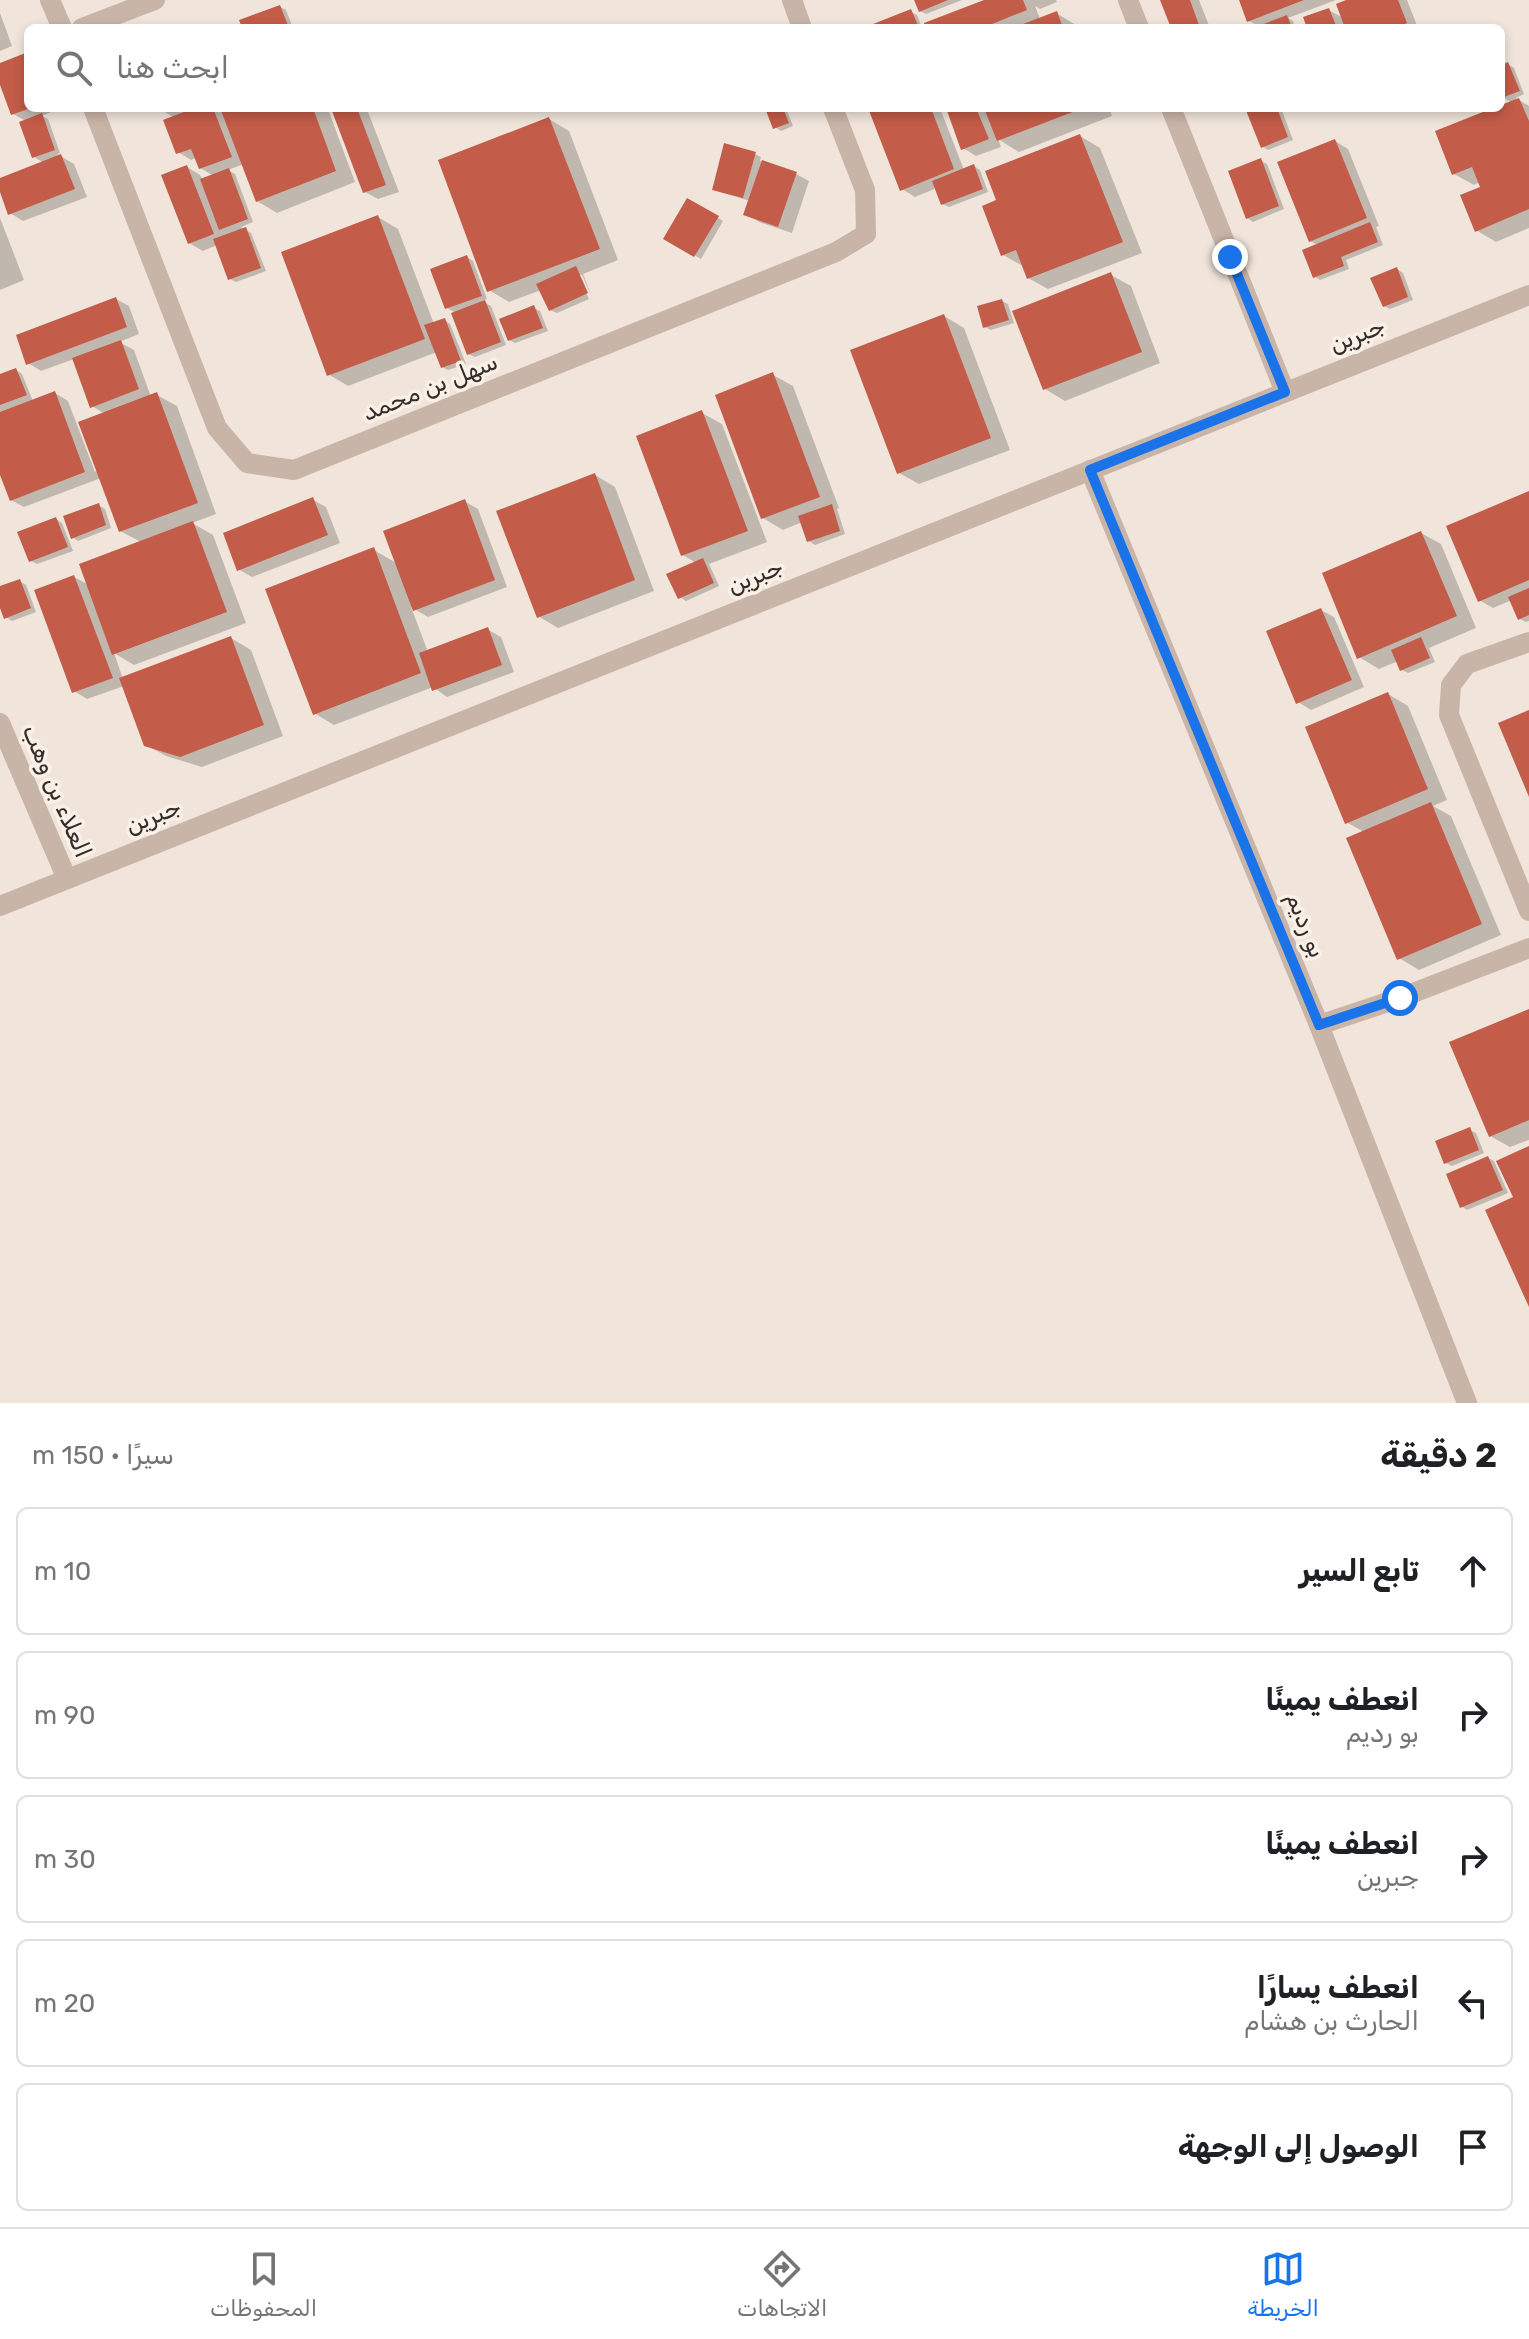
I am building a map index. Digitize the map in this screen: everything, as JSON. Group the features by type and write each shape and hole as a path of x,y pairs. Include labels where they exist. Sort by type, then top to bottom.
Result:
{"street":[{"path":"50,0 60,24"},
{"path":"92,24 155,0"},
{"path":"792,0 801,24"},
{"path":"1128,0 1137,24"},
{"name":"سهل بن محمد","path":"95,112 217,428 247,463 294,470 836,252 866,234 865,190 835,112"},
{"path":"1173,112 1285,392"},
{"name":"جبرين","path":"0,906 1529,295"},
{"name":"بو رديم","path":"1090,470 1319,1025 1467,1403"},
{"path":"1529,642 1467,664 1451,685 1449,715 1529,911"},
{"name":"العلاء بن وهب","path":"0,723 67,879"},
{"path":"1319,1025 1400,998 1529,948"}],"building":[{"path":"914,0 948,0 919,12"},
{"path":"984,0 1023,0 1027,10 992,24 924,23"},
{"path":"1160,0 1190,0 1199,24 1169,24"},
{"path":"1239,0 1304,0 1247,22"},
{"path":"1346,0 1398,0 1407,23 1344,24 1336,4"},
{"path":"280,5 287,24 240,24 239,20"},
{"path":"1329,8 1335,24 1306,24 1303,17"},
{"path":"911,9 917,24 873,24"},
{"path":"1057,11 1062,24 1023,24"},
{"path":"1287,15 1290,24 1263,24"},
{"path":"24,54 24,110 11,115 0,85 0,63"},
{"path":"1508,62 1520,91 1505,97 1505,63"},
{"path":"1519,98 1529,121 1529,209 1475,232 1460,195 1480,187 1472,167 1452,175 1435,131 1483,112 1505,112 1505,103"},
{"path":"184,112 215,112 232,157 199,169 191,149 176,154 163,120"},
{"path":"222,112 314,112 336,171 256,202"},
{"path":"332,112 359,112 386,185 363,193"},
{"path":"767,112 785,112 789,123 773,129"},
{"path":"870,112 933,112 954,169 900,191"},
{"path":"947,112 978,112 989,139 961,150"},
{"path":"986,112 1073,112 997,141"},
{"path":"1247,112 1279,112 1288,137 1261,148"},
{"path":"42,113 55,150 32,158 19,122"},
{"path":"549,117 600,249 487,292 438,160"},
{"path":"1080,134 1123,242 1027,279 1016,250 1001,256 982,206 996,200 985,171"},
{"path":"1335,139 1367,218 1309,242 1277,162"},
{"path":"724,143 756,152 743,198 712,190"},
{"path":"61,154 75,189 8,215 0,192 0,178"},
{"path":"1261,158 1279,206 1246,219 1228,171"},
{"path":"762,160 797,172 778,227 743,215"},
{"path":"974,164 983,189 941,205 932,181"},
{"path":"187,165 214,234 188,244 161,175"},
{"path":"229,168 248,219 219,230 200,179"},
{"path":"687,198 719,216 694,257 663,239"},
{"path":"378,215 425,339 327,376 281,252"},
{"path":"1370,222 1378,242 1341,257 1344,266 1313,278 1302,250"},
{"path":"246,227 261,268 228,280 213,239"},
{"path":"467,255 482,296 445,309 430,269"},
{"path":"576,266 588,293 549,311 536,284"},
{"path":"1397,267 1408,297 1383,307 1370,278"},
{"path":"1111,272 1142,352 1043,390 1012,311"},
{"path":"116,297 127,327 26,365 16,335"},
{"path":"1002,299 1009,320 983,328 977,306"},
{"path":"485,300 501,342 467,355 451,313"},
{"path":"534,305 543,328 508,341 499,319"},
{"path":"944,314 991,438 897,474 850,350"},
{"path":"445,318 461,361 441,368 424,325"},
{"path":"121,340 139,389 90,408 72,358"},
{"path":"16,368 27,395 0,405 0,374"},
{"path":"773,372 820,497 761,519 715,395"},
{"path":"55,391 85,472 10,501 0,475 0,412"},
{"path":"157,392 198,503 119,532 78,422"},
{"path":"702,410 748,531 681,556 636,436"},
{"path":"595,473 635,580 537,618 496,511"},
{"path":"1529,491 1529,580 1478,602 1446,526"},
{"path":"313,497 328,535 237,571 223,533"},
{"path":"465,499 495,580 413,611 383,531"},
{"path":"99,503 106,525 71,539 63,516"},
{"path":"832,504 840,531 807,542 798,516"},
{"path":"56,517 68,547 29,562 17,532"},
{"path":"193,521 227,612 112,655 79,564"},
{"path":"1421,531 1457,616 1357,659 1322,573"},
{"path":"374,547 421,673 313,715 265,589"},
{"path":"703,558 714,583 678,599 666,574"},
{"path":"74,575 113,678 72,693 34,590"},
{"path":"20,579 31,608 4,619 0,608 0,586"},
{"path":"1529,588 1529,615 1518,620 1508,597"},
{"path":"1321,608 1352,680 1296,704 1266,631"},
{"path":"488,627 502,665 432,691 419,653"},
{"path":"231,636 264,725 180,757 144,746 119,678"},
{"path":"1421,637 1430,658 1400,671 1391,650"},
{"path":"1388,692 1428,789 1345,824 1305,727"},
{"path":"1529,710 1529,797 1498,723"},
{"path":"1431,802 1482,924 1397,960 1346,838"},
{"path":"1529,1009 1529,1120 1489,1137 1449,1042"},
{"path":"1470,1127 1479,1150 1444,1164 1435,1141"},
{"path":"1529,1146 1529,1307 1485,1210 1513,1197 1496,1161"},
{"path":"1488,1156 1503,1190 1460,1208 1446,1174"}],"route":[{"path":"1230,257 1285,392 1090,470 1319,1025 1400,998"}]}
